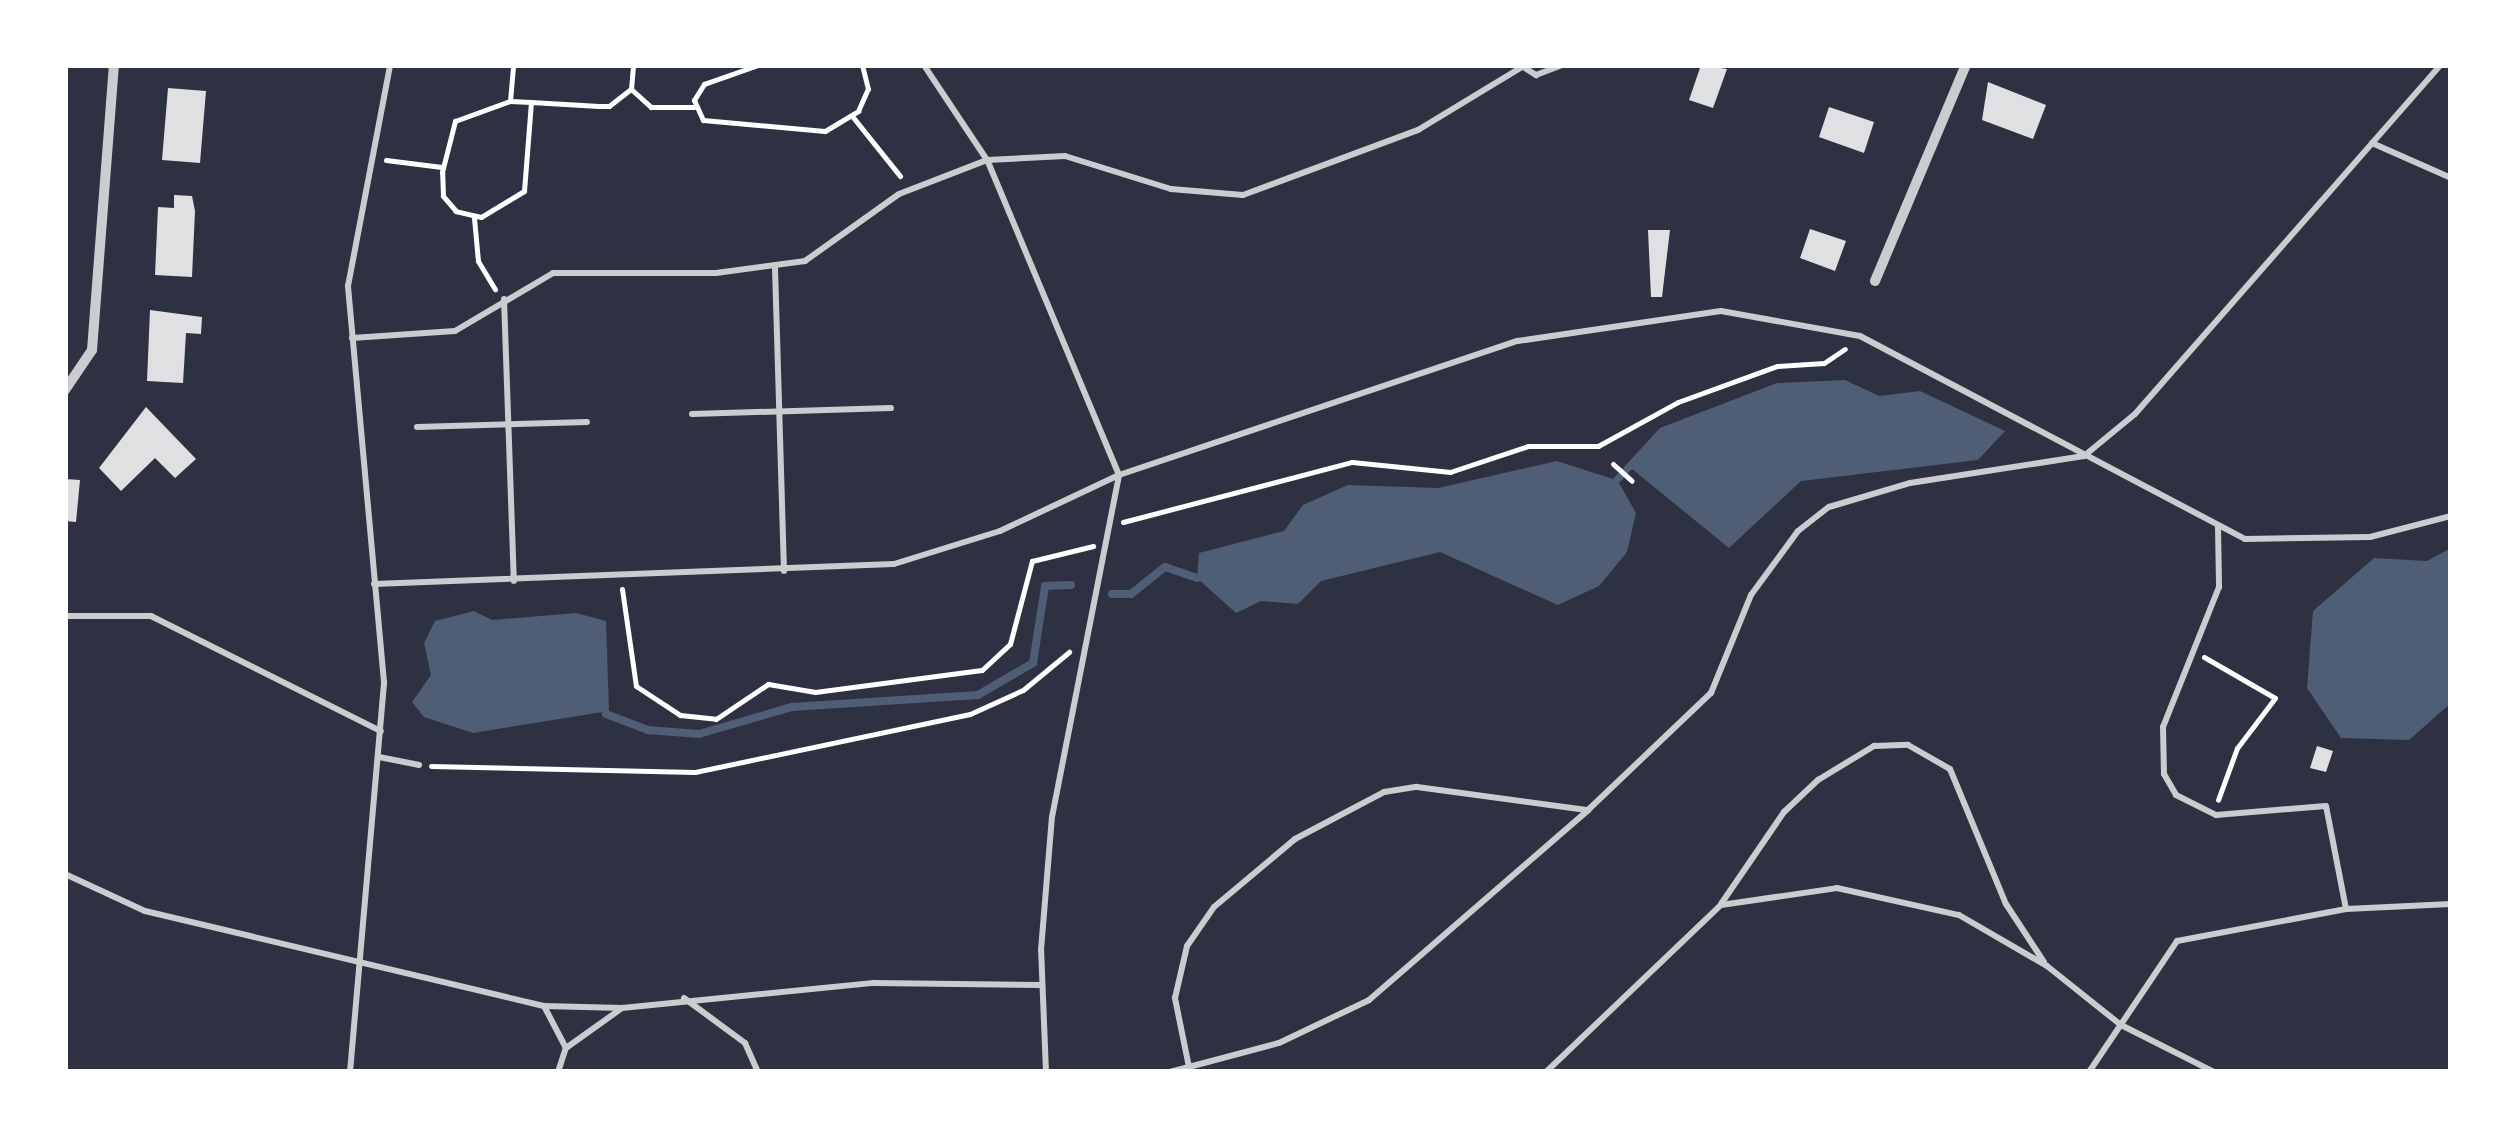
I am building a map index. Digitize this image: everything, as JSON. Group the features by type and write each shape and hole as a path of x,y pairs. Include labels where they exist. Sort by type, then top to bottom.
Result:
{"street":[{"path":"65,390 92,350 114,65"},
{"path":"1875,280 1966,65"}],"lane":[{"path":"350,1072 366,969 380,732 374,584 352,338 351,239 390,65"},
{"path":"924,65 987,160 1119,475 1114,525 1080,644 1052,818 1041,985 1046,1072"},
{"path":"352,338 454,331 552,272 776,268 836,244 910,188 987,160 1065,156 1171,188 1243,194 1418,130 1522,66 1548,74 1562,65"},
{"path":"1170,1072 1279,1043 1369,1000 1588,810 1710,693 1773,556 1829,507 1910,484 2084,456 2135,414 2441,65"},
{"path":"2372,144 2451,178"},
{"path":"776,268 784,571"},
{"path":"504,298 514,581"},
{"path":"374,584 784,571 942,554 1119,475 1335,398 1602,322 1721,311 1855,334 2030,418 2084,456 2245,539 2314,542 2451,516"},
{"path":"692,414 891,408"},
{"path":"416,427 587,422"},
{"path":"2218,527 2219,586 2163,727 2164,774 2176,795 2216,815 2326,806 2346,909"},
{"path":"65,616 151,616 380,732"},
{"path":"1546,1072 1721,905 1784,812 1818,780 1874,746 1908,746 1950,769 2006,904 2047,966"},
{"path":"379,756 420,765"},
{"path":"1189,1068 1175,998 1187,946 1214,908 1296,839 1384,792 1418,787 1588,810"},
{"path":"65,874 145,911 366,969 544,1006 622,1008 680,996 1041,985"},
{"path":"1721,905 1801,890 1874,891 1959,915 2047,966 2120,1026 2214,1072"},
{"path":"2089,1072 2176,940 2346,909 2451,904"},
{"path":"680,996 746,1043 758,1072"},
{"path":"544,1006 566,1048"},
{"path":"558,1072 566,1048 622,1008"}],"path":[{"path":"510,101 512,65"},
{"path":"504,298 478,262 474,218 443,196 442,167 456,121 510,101 610,106 631,89 632,65"},
{"path":"694,107 704,84 758,65"},
{"path":"631,89 652,107 694,107 720,128 825,132 852,116 868,89 862,65"},
{"path":"474,218 524,191 531,102"},
{"path":"852,116 910,188"},
{"path":"370,158 442,167"},
{"path":"1114,525 1352,462 1450,472 1528,446 1611,442 1678,402 1757,373 1832,360 1855,334"},
{"path":"1613,464 1632,481"},
{"path":"619,576 636,686 652,702 704,720 730,716 768,684 815,692 982,670 1010,644 1032,562 1109,544"},
{"path":"420,765 695,772 970,714 1023,690 1080,644"},
{"path":"2192,651 2276,698 2226,769 2216,815"}],"water":[{"path":"1845,380 1879,396 1920,391 2005,431 1978,460 1801,481 1729,548 1632,469 1619,483 1636,513 1627,552 1599,586 1558,605 1440,552 1321,581 1298,604 1261,601 1236,613 1197,578 1199,553 1284,531 1303,505 1348,485 1438,488 1557,461 1613,479 1660,428 1777,383"},
{"path":"2451,548 2451,703 2409,740 2341,738 2307,688 2313,611 2374,558 2427,561"},
{"path":"474,611 492,620 576,613 606,621 609,711 473,733 424,717 412,702 431,675 424,643 435,621"}],"building":[{"path":"1701,65 1727,69 1713,108 1689,100"},
{"path":"1988,82 2046,105 2033,139 1982,120"},
{"path":"168,88 206,91 200,163 162,160"},
{"path":"1829,107 1874,122 1864,153 1819,137"},
{"path":"174,195 192,196 192,277 155,275 158,207 174,208"},
{"path":"1810,229 1846,241 1835,271 1800,258"},
{"path":"1648,230 1670,230 1662,297 1651,297"},
{"path":"150,310 202,317 201,334 186,333 183,383 147,381"},
{"path":"146,407 196,459 175,478 155,458 121,491 99,468"},
{"path":"65,479 80,480 76,522 65,521"},
{"path":"2317,746 2333,751 2326,772 2310,768"}],"waterway":[{"path":"1112,594 1131,594 1165,567 1197,578"},
{"path":"606,714 648,730 699,734 792,707 978,695 1033,663 1045,586 1071,585"}]}
